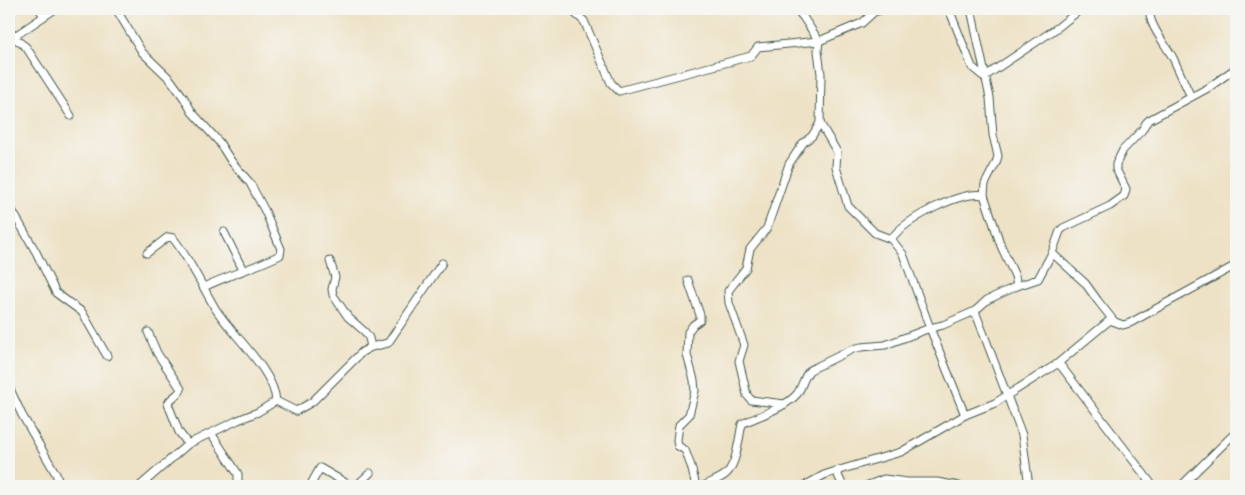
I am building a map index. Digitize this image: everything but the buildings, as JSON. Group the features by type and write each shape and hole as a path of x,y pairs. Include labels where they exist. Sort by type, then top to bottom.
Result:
{"street":[{"path":"39,9 44,16"},
{"path":"55,9 11,39 26,47 71,116"},
{"path":"116,9 142,52 170,79 192,112 219,142 231,161 250,183 265,211 281,249 280,255 204,287"},
{"path":"570,9 584,21 611,84 619,91 751,56 758,47 819,41 862,23 880,9"},
{"path":"796,9 819,41 818,52 821,74 820,124 837,152 836,167 848,206 875,233 891,239 903,254 965,415"},
{"path":"949,9 970,64 984,77"},
{"path":"971,9 990,98 993,135 998,156 985,184 984,195 1001,246 1015,276 1017,286"},
{"path":"984,77 1057,28 1081,9"},
{"path":"1150,9 1149,13 1159,35 1172,56 1191,97"},
{"path":"704,486 724,476 729,470 740,437 742,424 784,404 796,394 807,373 815,368 861,346 879,346 943,325 975,311 987,300 1017,286 1038,279 1063,228 1110,206 1124,196 1126,189 1116,169 1116,164 1123,150 1149,120 1208,88 1236,68"},
{"path":"784,404 751,400 747,395 739,361 744,345 729,303 728,292 746,268 750,249 767,228 789,164 803,143 812,136 820,124"},
{"path":"891,239 905,225 932,209 974,194 984,195"},
{"path":"9,205 36,252 56,293 82,312 107,356"},
{"path":"224,232 243,270"},
{"path":"146,253 168,237 173,238 194,267 223,319 247,347 273,386 276,401 287,408 296,410 307,406 336,380 362,352 389,341 442,263"},
{"path":"1052,253 1086,283 1113,320 1123,325 1130,323 1236,265"},
{"path":"330,260 335,278 332,288 333,294 348,317 365,332 371,347"},
{"path":"688,280 700,320 688,332 687,355 695,391 689,415 679,425 677,440 678,446 685,450 692,466 696,486"},
{"path":"975,311 1024,442 1029,486"},
{"path":"804,486 824,475 901,452 965,415 995,402 1057,364 1106,323 1113,320"},
{"path":"148,332 157,353 180,387 181,391 168,404 179,432 188,444"},
{"path":"1057,364 1153,486"},
{"path":"9,387 22,415 56,474 60,486"},
{"path":"140,486 188,444 258,412 276,401"},
{"path":"995,402 1011,407"},
{"path":"1181,486 1236,432"},
{"path":"211,433 238,474 238,486"},
{"path":"310,486 320,468 351,486"},
{"path":"836,471 843,486"},
{"path":"356,486 370,473"},
{"path":"866,486 884,479 907,482 937,482 959,486"}]}
